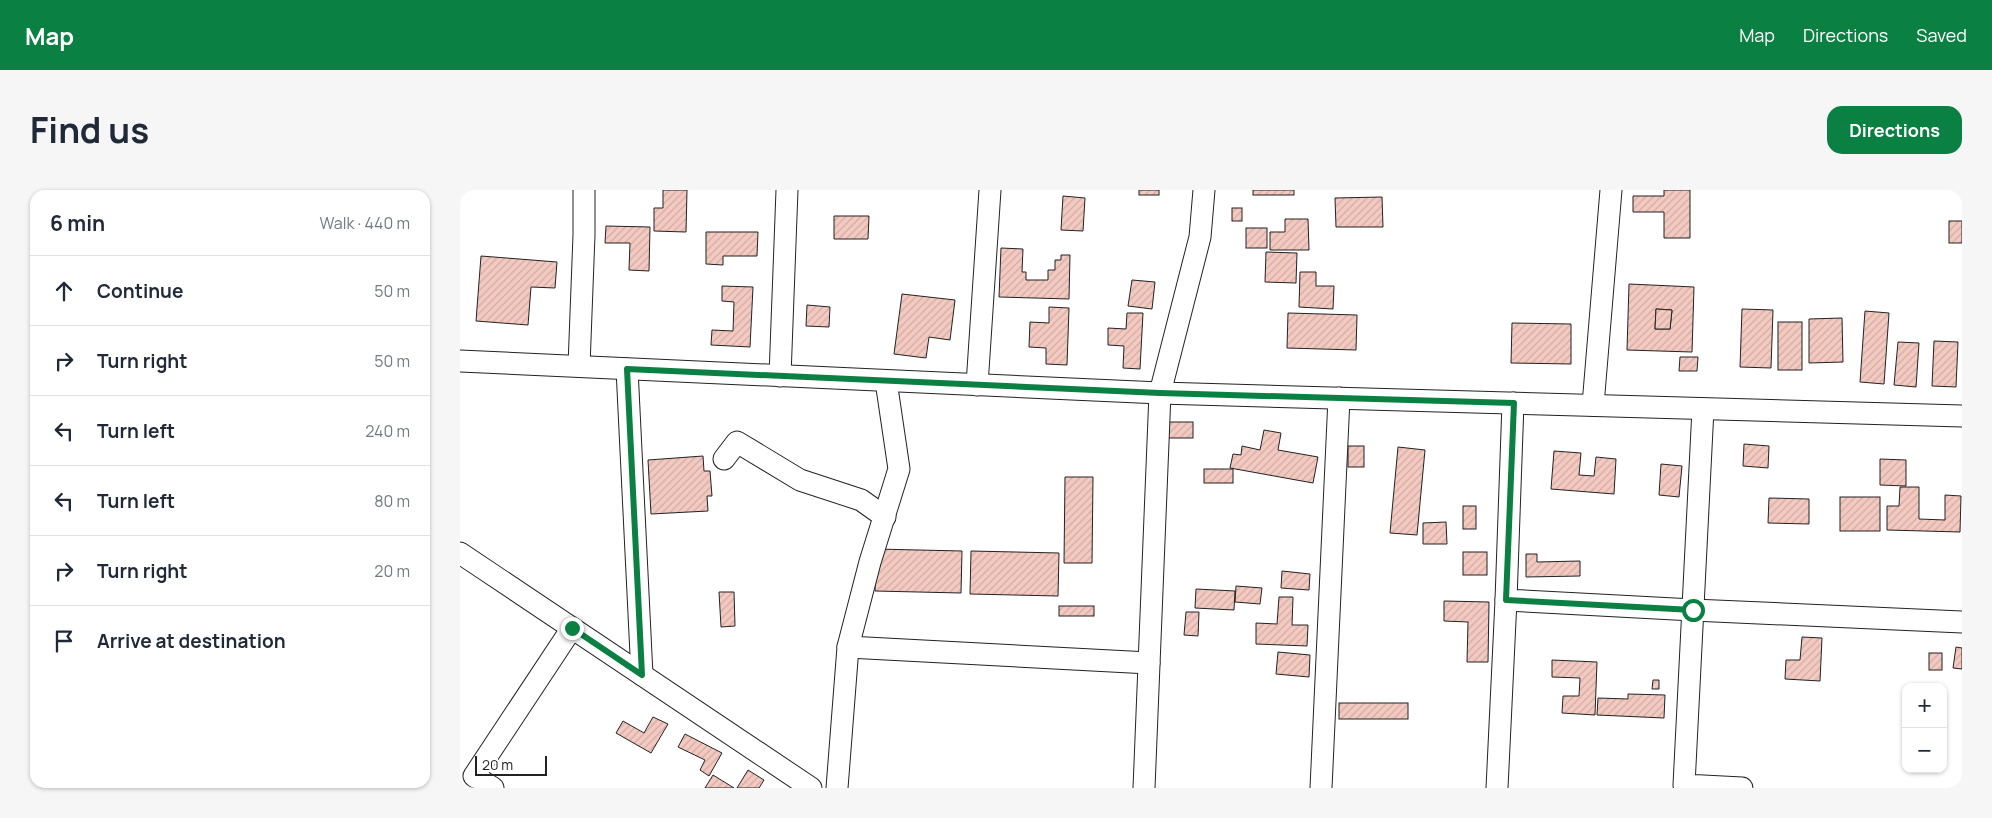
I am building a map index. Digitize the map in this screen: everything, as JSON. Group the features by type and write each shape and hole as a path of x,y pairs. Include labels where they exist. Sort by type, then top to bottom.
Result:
{"street":[{"path":"579,366 584,190"},
{"path":"780,376 787,190"},
{"path":"977,385 990,190"},
{"path":"1144,788 1160,393 1200,237 1204,190"},
{"path":"1593,405 1611,190"},
{"path":"460,361 1160,393 1962,416"},
{"path":"627,369 642,675"},
{"path":"837,788 848,647 870,562 899,469 886,380"},
{"path":"1321,788 1339,398"},
{"path":"1497,788 1514,403"},
{"path":"1704,409 1684,786 1742,788"},
{"path":"724,459 737,442 800,480 861,500 885,517"},
{"path":"460,554 811,788"},
{"path":"1506,600 1962,622"},
{"path":"493,788 467,771 572,628"},
{"path":"848,647 1149,663"}],"building":[{"path":"663,190 687,190 686,232 654,231 654,208 663,208"},
{"path":"1139,190 1159,190 1159,195 1139,195"},
{"path":"1253,190 1294,190 1294,195 1253,195"},
{"path":"1664,190 1690,190 1690,238 1664,238 1664,212 1633,212 1633,196 1664,196"},
{"path":"1063,196 1085,198 1083,231 1061,230"},
{"path":"1382,197 1383,227 1336,227 1335,198"},
{"path":"1232,208 1242,208 1242,221 1232,221"},
{"path":"834,216 869,216 868,239 834,239"},
{"path":"1285,219 1308,219 1309,250 1270,250 1270,232 1285,232"},
{"path":"1949,221 1962,221 1962,243 1949,243"},
{"path":"606,226 650,227 649,271 629,270 630,243 605,243"},
{"path":"1246,228 1267,228 1267,248 1246,248"},
{"path":"706,232 758,232 757,256 723,256 723,265 706,264"},
{"path":"1001,248 1023,249 1022,272 1026,272 1026,280 1048,280 1048,270 1055,270 1055,260 1061,260 1061,255 1070,255 1069,299 999,297"},
{"path":"1266,252 1297,253 1296,283 1265,282"},
{"path":"481,256 557,262 555,288 531,287 528,325 476,321"},
{"path":"1300,272 1316,272 1316,286 1334,286 1333,309 1299,307"},
{"path":"1132,280 1155,282 1152,309 1128,306"},
{"path":"1629,284 1694,287 1692,352 1627,350","holes":["1656,309 1672,310 1670,329 1655,329"]},
{"path":"722,286 753,287 750,347 711,345 712,330 733,331 734,302 722,301"},
{"path":"902,294 955,300 950,340 929,337 926,358 894,354"},
{"path":"807,305 830,307 829,327 806,326"},
{"path":"1049,307 1069,308 1067,365 1046,364 1046,348 1029,347 1030,322 1049,323"},
{"path":"1656,309 1672,310 1670,329 1655,329"},
{"path":"1742,309 1773,310 1771,368 1740,367"},
{"path":"1865,311 1889,313 1884,384 1860,382"},
{"path":"1127,313 1143,313 1140,369 1123,368 1124,346 1108,345 1108,328 1126,329"},
{"path":"1288,313 1357,315 1356,350 1287,348"},
{"path":"1842,318 1843,362 1809,363 1809,319"},
{"path":"1778,322 1802,322 1802,370 1778,370"},
{"path":"1512,323 1571,324 1571,364 1511,363"},
{"path":"1934,341 1958,342 1956,387 1932,386"},
{"path":"1898,342 1919,343 1916,387 1894,385"},
{"path":"1680,357 1698,357 1697,371 1679,371"},
{"path":"1160,422 1193,422 1193,438 1160,438"},
{"path":"1264,430 1281,433 1278,450 1318,457 1313,483 1230,468 1233,454 1241,455 1242,446 1260,450"},
{"path":"1744,444 1769,446 1768,468 1743,466"},
{"path":"1348,446 1364,446 1364,467 1348,467"},
{"path":"1398,447 1425,450 1417,535 1390,533"},
{"path":"1554,451 1581,453 1579,475 1594,476 1596,457 1616,459 1614,494 1551,489"},
{"path":"703,456 704,471 710,471 712,496 707,496 708,511 651,514 648,460"},
{"path":"1880,459 1906,460 1906,486 1880,485"},
{"path":"1661,464 1682,466 1679,497 1659,495"},
{"path":"1204,469 1233,469 1233,483 1204,483"},
{"path":"1065,477 1093,477 1092,563 1064,563"},
{"path":"1900,487 1919,487 1919,519 1945,520 1945,495 1961,496 1960,532 1887,530 1887,506 1899,506"},
{"path":"1840,497 1880,497 1880,531 1840,531"},
{"path":"1769,498 1809,499 1809,524 1768,523"},
{"path":"1463,506 1476,506 1476,529 1463,529"},
{"path":"1446,522 1447,544 1423,544 1423,523"},
{"path":"876,549 962,551 961,593 875,591"},
{"path":"971,551 1059,553 1058,596 970,594"},
{"path":"1463,552 1487,552 1487,575 1463,575"},
{"path":"1526,554 1537,554 1537,562 1580,561 1580,576 1526,577"},
{"path":"1282,571 1310,574 1309,590 1281,588"},
{"path":"1236,586 1262,588 1260,604 1235,602"},
{"path":"1196,589 1235,591 1234,610 1195,608"},
{"path":"719,592 734,592 735,626 721,627"},
{"path":"1279,597 1293,597 1292,625 1308,625 1307,646 1256,644 1256,623 1277,624"},
{"path":"1444,601 1489,602 1488,662 1467,662 1468,622 1444,621"},
{"path":"1059,606 1094,606 1094,616 1059,616"},
{"path":"1186,612 1199,612 1198,636 1184,635"},
{"path":"1802,637 1822,638 1820,681 1785,679 1786,660 1800,660"},
{"path":"1956,647 1962,648 1962,669 1953,668"},
{"path":"1278,652 1310,655 1309,677 1276,674"},
{"path":"1929,653 1942,653 1942,670 1929,670"},
{"path":"1552,660 1597,662 1595,715 1562,713 1563,696 1579,696 1580,678 1552,677"},
{"path":"1653,680 1659,680 1659,689 1652,689"},
{"path":"1628,694 1665,695 1664,718 1597,715 1598,698 1628,699"},
{"path":"1339,703 1408,703 1408,719 1339,719"},
{"path":"653,717 668,724 651,753 616,733 623,721 644,733"},
{"path":"685,734 722,753 709,776 700,770 705,760 678,747"},
{"path":"748,770 764,780 759,788 737,788"},
{"path":"713,775 734,788 705,788"}],"route":[{"path":"572,628 642,675 627,369 1160,393 1514,403 1506,600 1693,610"}]}
